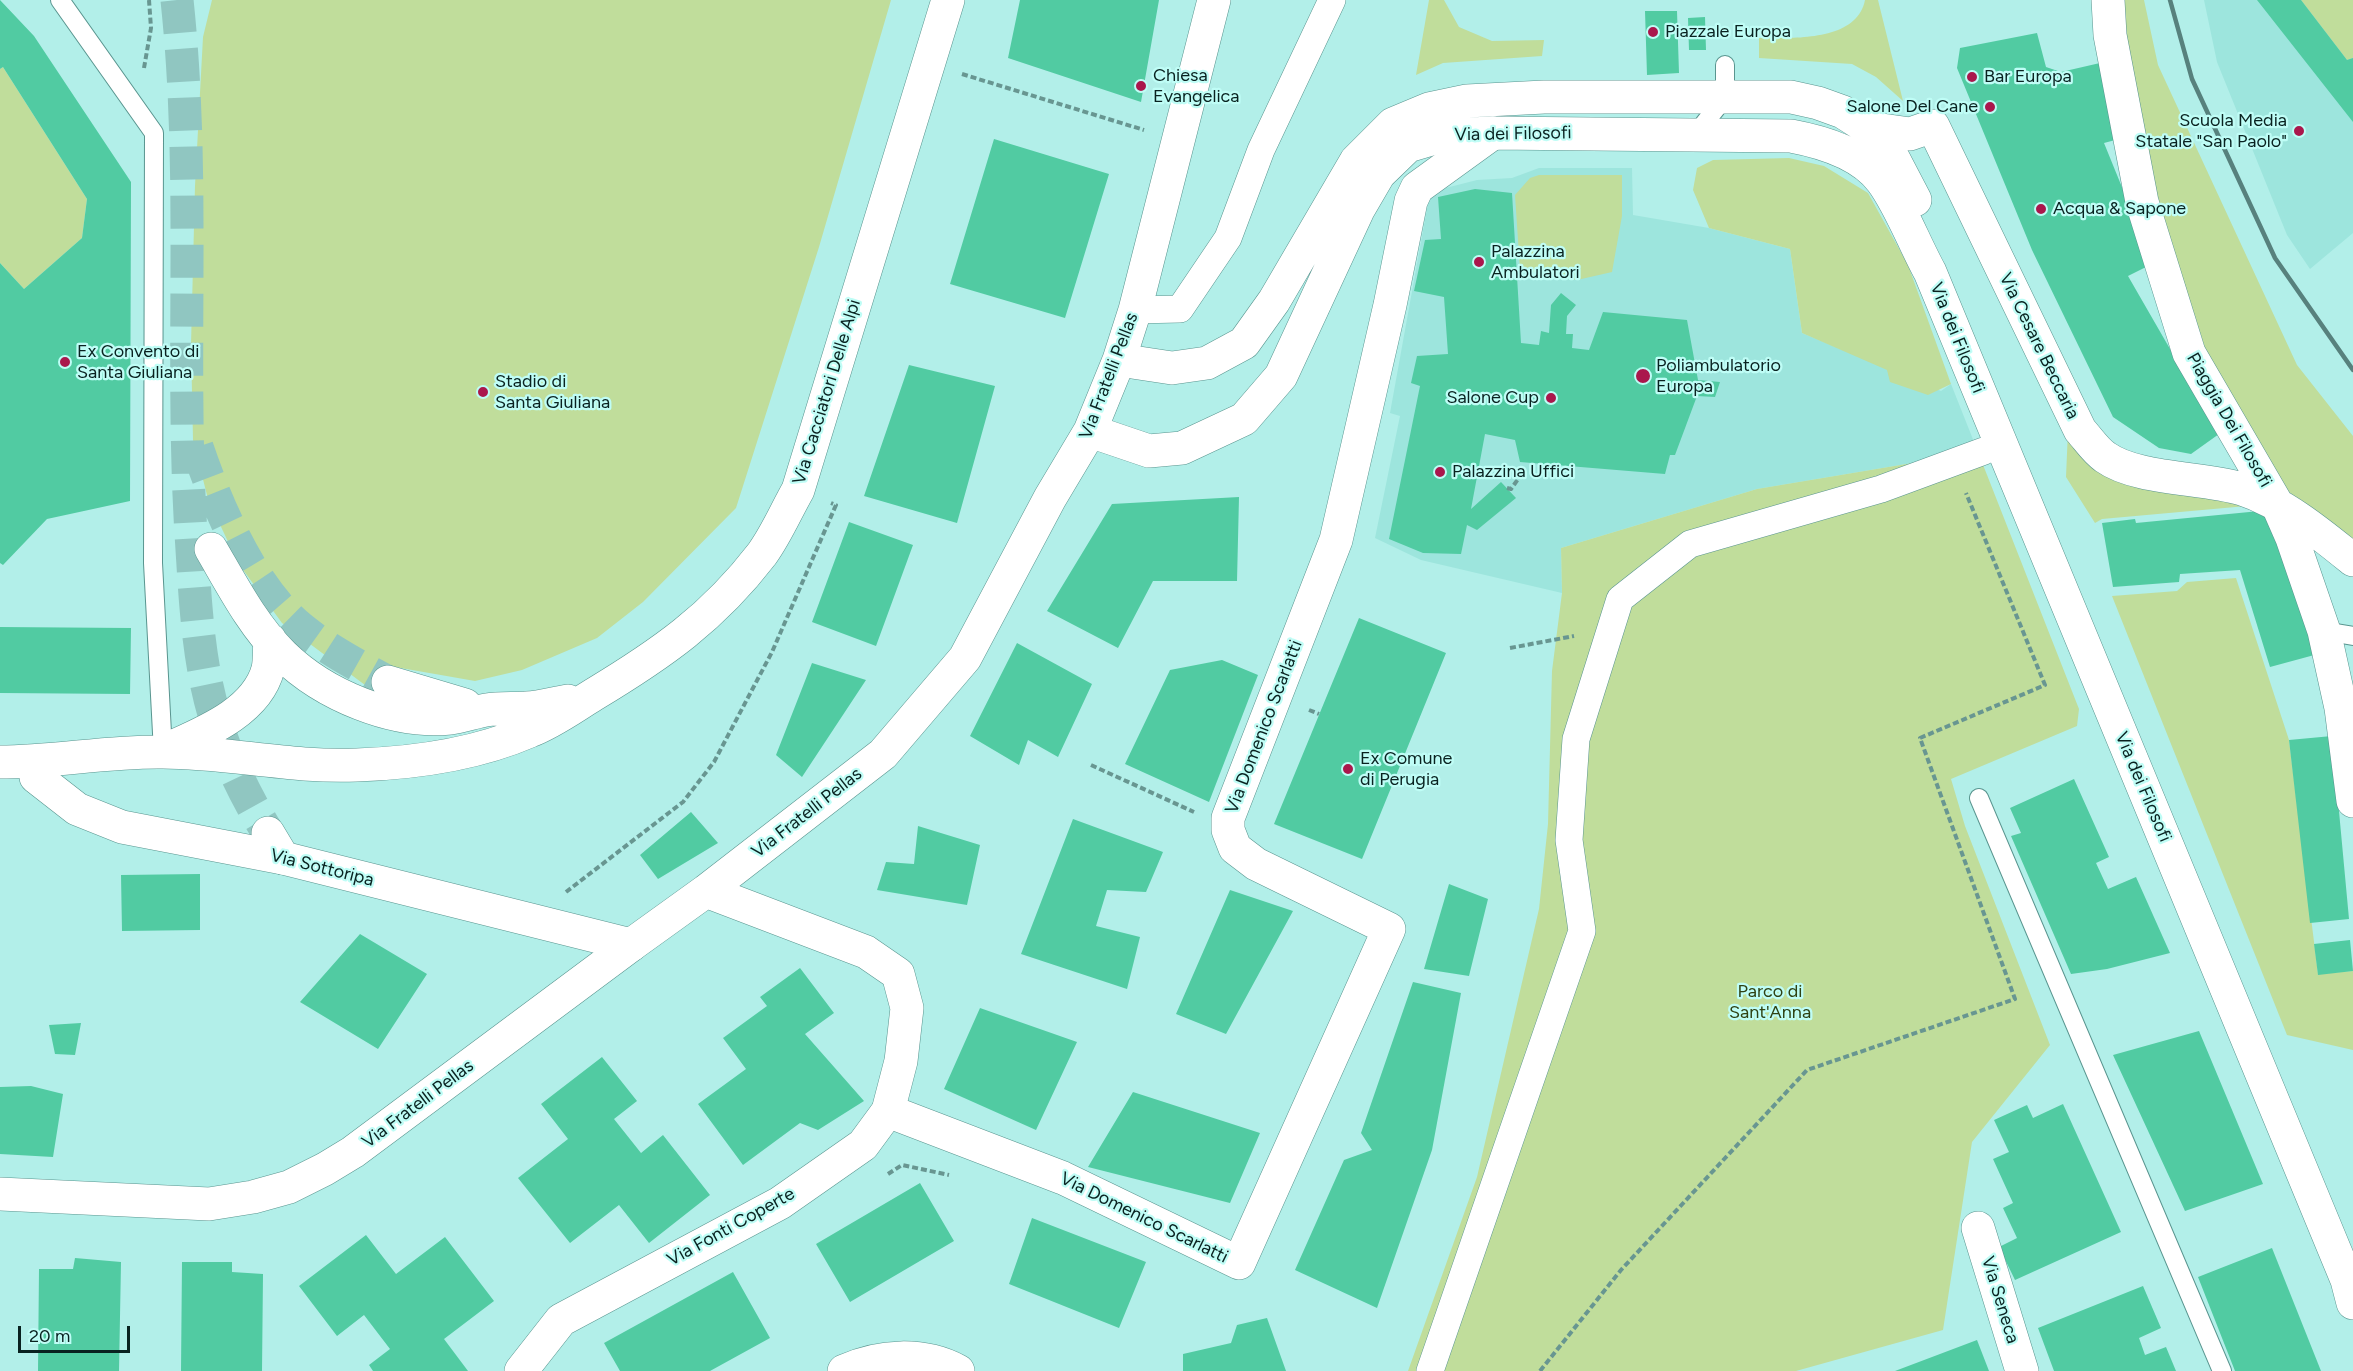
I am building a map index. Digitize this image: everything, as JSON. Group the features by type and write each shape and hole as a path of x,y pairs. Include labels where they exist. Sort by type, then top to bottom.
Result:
{"street":[{"name":"Via Cacciatori Delle Alpi","path":"163,752 268,762 355,765 429,758 477,749 529,732 554,720 653,659 705,618 763,553 798,490 948,0"},
{"name":"Via Fratelli Pellas","path":"0,1194 209,1204 289,1187 353,1152 706,891 883,754 965,658 1050,498 1090,431 1119,360 1135,310 1214,0"},
{"path":"1135,310 1180,309 1228,238 1261,150 1332,0"},
{"name":"Piaggia Dei Filosofi","path":"2108,0 2110,35 2142,202 2189,353 2278,506 2338,634 2341,708 2353,801"},
{"name":"Via dei Filosofi","path":"1119,360 1172,368 1208,363 1244,343 1274,300 1356,161 1393,124 1429,109 1467,101 1544,97 1800,99 1843,112 1868,128 1892,156 1917,206 1930,272"},
{"name":"Via Cesare Beccaria","path":"1868,128 1910,134 1933,126 2080,430 2105,457 2135,471 2187,477 2243,489 2278,506"},
{"name":"Via dei Filosofi","path":"1090,431 1149,451 1182,448 1244,419 1281,376 1358,210 1379,174 1408,146 1445,135 1493,133 1791,136 1825,142 1856,159 1881,180 1930,272 2351,1285"},
{"name":"Via Domenico Scarlatti","path":"888,1111 1063,1178 1239,1263 1389,929 1256,864 1235,848 1228,830 1228,818 1336,540 1390,305 1411,201 1417,188 1493,133"},
{"path":"1430,1371 1582,932 1569,840 1576,739 1620,599 1690,544 1881,489 1984,452"},
{"path":"2278,506 2353,560"},
{"path":"212,549 270,640 284,656 318,682 365,705 408,716 450,718 488,710 529,708 590,697"},
{"path":"0,762 35,762 163,752 204,733 236,712 257,689 268,669 270,640"},
{"path":"388,682 435,698 488,710"},
{"name":"Via Sottoripa","path":"35,762 36,777 77,809 122,827 275,846 631,945"},
{"name":"Via Fonti Coperte","path":"526,1369 561,1320 780,1203 863,1145 888,1111 900,1061 908,1008 898,974 866,952 706,891"},
{"name":"Via Seneca","path":"1978,1228 2022,1371"},
{"path":"844,1371 860,1364 902,1357 945,1364 958,1371"}],"lane":[{"path":"60,0 154,133 153,563 163,752"},
{"path":"1696,134 1725,97 1725,65"},
{"path":"1979,798 2222,1371"}],"path":[{"path":"136,108 151,28 149,0"},
{"path":"960,74 1153,133"},
{"path":"1540,1371 1621,1270 1807,1070 2014,999 1920,738 2045,685 1953,463"},
{"path":"1507,488 1511,489 1521,475"},
{"path":"565,893 683,802 714,762 772,651 836,505 823,501"},
{"path":"1510,648 1611,628"},
{"path":"1091,765 1198,814"}],"shaded area":[{"name":"Scuola Media Statale \"San Paolo\"","path":"2204,0 2353,0 2353,233 2310,269 2287,235 2217,62"},
{"name":"Poliambulatorio Europa","path":"1539,168 1632,168 1633,215 1709,228 1790,249 1802,333 1941,391 1951,384 1978,452 1757,489 1561,548 1562,593 1421,560 1375,538 1400,416 1390,413 1430,192 1477,180 1512,178"}],"green space":[{"name":"Stadio di Santa Giuliana","path":"212,0 891,0 819,247 736,508 643,602 597,638 522,670 475,681 395,667 377,694 282,623 238,563 208,499 193,440 191,345 195,186 203,37"},
{"path":"1429,0 1444,0 1459,27 1492,41 1544,40 1542,56 1443,63 1416,75"},
{"path":"1865,0 1878,0 1903,101 1876,77 1852,64 1759,58 1759,38 1805,37 1837,30 1850,24 1860,14"},
{"path":"2121,0 2144,0 2158,65 2297,365 2353,436 2353,548 2281,485 2209,361 2149,173"},
{"path":"2301,0 2353,0 2353,58 2347,60"},
{"path":"3,67 87,199 82,238 24,289 0,263 0,69"},
{"path":"1789,158 1824,166 1868,193 1908,265 1951,384 1928,395 1890,382 1887,370 1802,333 1790,249 1709,228 1693,190 1697,168 1713,160"},
{"path":"1539,175 1622,175 1622,216 1612,272 1577,280 1520,270 1515,195 1530,178"},
{"path":"2068,430 2258,505 2102,519 2095,523 2066,477"},
{"name":"Parco di Sant'Anna","path":"1978,452 2079,709 2077,726 1951,779 1965,826 2050,1045 1972,1142 1943,1330 1796,1371 1408,1371 1477,1177 1539,909 1548,824 1552,671 1562,593 1561,548 1757,489"},
{"path":"2236,578 2289,740 2318,974 2353,971 2353,1050 2287,1035 2112,596 2177,591 2187,582"}],"building":[{"name":"Ex Convento di Santa Giuliana","path":"0,0 34,36 131,182 130,501 47,519 3,565 0,563 0,263 24,289 82,238 87,199 3,67 0,69"},
{"path":"1020,0 1159,0 1141,102 1008,58"},
{"path":"2257,0 2301,0 2347,60 2353,58 2353,122"},
{"path":"1645,11 1677,11 1679,73 1647,75"},
{"path":"1705,17 1706,50 1689,50 1688,18"},
{"path":"2037,33 2046,67 2061,72 2100,63 2119,139 2104,143 2128,202 2148,266 2128,276 2219,434 2191,454 2159,448 2113,417 2032,250 1957,68 1960,48"},
{"path":"994,139 1109,174 1065,318 950,284"},
{"path":"1475,189 1512,193 1521,343 1539,345 1541,331 1549,333 1551,305 1561,293 1576,305 1567,316 1566,334 1573,334 1572,348 1589,350 1603,312 1687,320 1698,380 1720,382 1715,397 1697,396 1675,455 1670,455 1665,474 1520,462 1515,440 1485,434 1471,509 1501,482 1516,498 1477,530 1467,525 1461,554 1423,553 1389,539 1420,386 1411,383 1417,356 1448,354 1444,297 1414,291 1425,240 1441,239 1438,197"},
{"path":"909,365 995,386 957,523 864,496"},
{"path":"1239,497 1237,581 1153,581 1118,648 1047,611 1112,504"},
{"path":"2270,510 2318,654 2270,667 2240,570 2180,574 2179,582 2113,587 2102,523 2135,519 2136,523"},
{"path":"849,522 913,545 876,646 812,622"},
{"name":"Ex Comune di Perugia","path":"1359,618 1446,653 1362,859 1274,824"},
{"path":"0,627 131,628 130,694 0,693"},
{"path":"1017,643 1092,684 1058,757 1028,740 1019,765 970,736"},
{"path":"1222,660 1258,675 1209,802 1125,764 1170,670"},
{"path":"812,663 866,680 802,777 776,755"},
{"path":"2332,736 2349,919 2310,923 2289,740"},
{"path":"2074,779 2109,857 2096,863 2108,889 2136,877 2170,953 2107,969 2071,974 2011,836 2021,833 2010,808"},
{"path":"691,812 718,843 658,879 640,855"},
{"path":"1073,819 1163,852 1146,892 1107,890 1096,926 1140,937 1127,989 1021,954"},
{"path":"918,826 980,845 967,905 877,890 886,862 914,864"},
{"path":"200,874 200,930 122,931 121,875"},
{"path":"1449,884 1488,899 1469,976 1424,969"},
{"path":"1230,890 1293,911 1226,1034 1176,1014"},
{"path":"360,934 427,974 378,1049 300,1002"},
{"path":"2350,940 2353,971 2318,975 2314,944"},
{"path":"800,968 834,1013 805,1034 864,1101 818,1130 800,1123 743,1165 698,1104 746,1069 723,1038 767,1006 760,997"},
{"path":"1413,982 1461,993 1432,1150 1377,1308 1295,1270 1344,1160 1372,1150 1361,1133"},
{"path":"980,1008 1077,1042 1036,1130 944,1089"},
{"path":"81,1023 75,1055 55,1054 49,1025"},
{"path":"2199,1031 2263,1184 2185,1211 2113,1055"},
{"path":"602,1057 637,1101 614,1119 641,1153 663,1135 710,1195 649,1243 619,1205 570,1243 518,1178 568,1139 541,1104"},
{"path":"31,1086 63,1094 53,1157 0,1154 0,1087"},
{"path":"1133,1092 1260,1133 1230,1203 1088,1167"},
{"path":"2063,1104 2121,1232 2015,1280 1999,1247 2017,1238 2003,1208 2013,1203 1993,1159 2009,1152 1994,1120 2027,1105 2033,1118"},
{"path":"920,1183 954,1241 850,1302 816,1244"},
{"path":"1032,1218 1146,1262 1119,1328 1009,1284"},
{"path":"366,1235 396,1274 445,1237 494,1301 444,1339 468,1371 373,1371 369,1365 390,1349 364,1315 337,1336 299,1286"},
{"path":"2272,1248 2321,1371 2235,1371 2198,1277"},
{"path":"75,1258 121,1262 119,1371 38,1371 39,1269 73,1269"},
{"path":"182,1262 232,1262 232,1272 263,1274 262,1371 181,1371"},
{"path":"733,1272 770,1338 710,1371 620,1371 604,1343"},
{"path":"2143,1286 2161,1328 2139,1338 2145,1355 2166,1347 2176,1371 2054,1371 2038,1328"},
{"path":"1267,1318 1286,1371 1183,1371 1183,1354 1231,1343 1237,1325"},
{"path":"1977,1340 1989,1371 1895,1371"}],"tunnel":[{"path":"177,0 186,134 188,467 198,625 208,692 224,745 268,833"},
{"path":"197,447 215,495 238,545 267,592 284,612 312,637 388,682"}],"railway":[{"path":"2170,0 2192,79 2275,258 2353,370"}],"place":[{"name":"Piazzale Europa","path":"1653,32"},
{"name":"Bar Europa","path":"1972,77"},
{"name":"Chiesa Evangelica","path":"1141,86"},
{"name":"Salone Del Cane","path":"1990,107"},
{"name":"Scuola Media Statale \"San Paolo\"","path":"2299,131"},
{"name":"Acqua & Sapone","path":"2041,209"},
{"name":"Palazzina Ambulatori","path":"1479,262"},
{"name":"Ex Convento di Santa Giuliana","path":"65,362"},
{"name":"Poliambulatorio Europa","path":"1643,376"},
{"name":"Stadio di Santa Giuliana","path":"483,392"},
{"name":"Salone Cup","path":"1551,398"},
{"name":"Palazzina Uffici","path":"1440,472"},
{"name":"Ex Comune di Perugia","path":"1348,769"}]}
